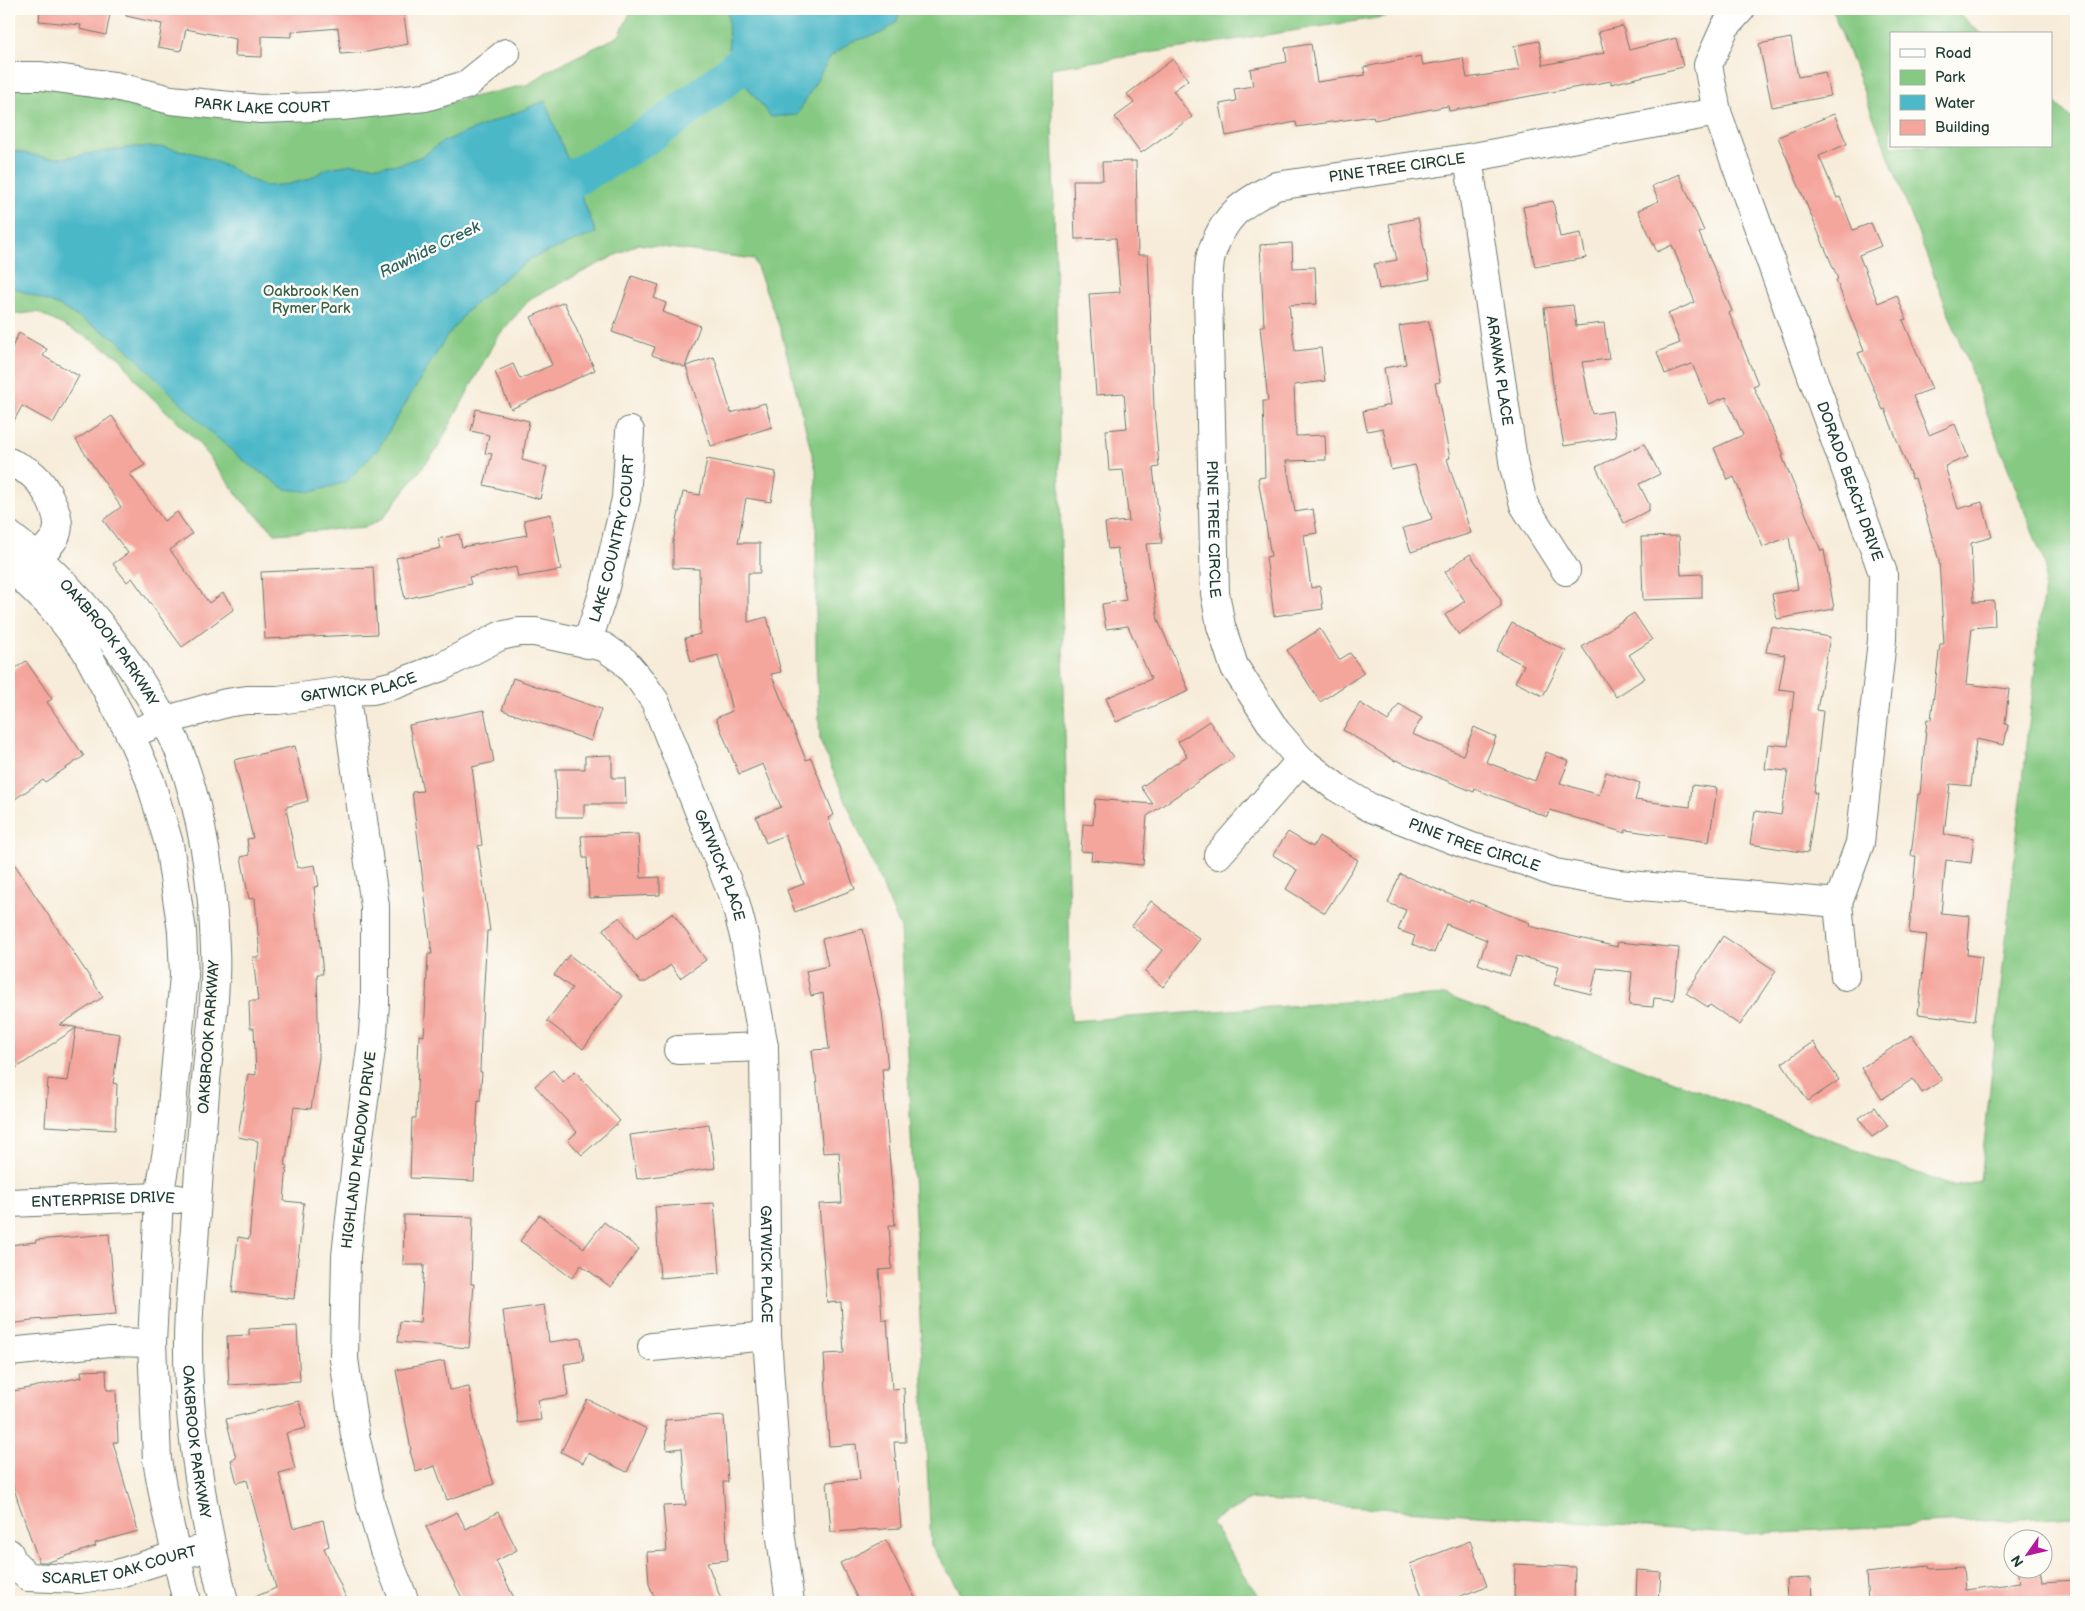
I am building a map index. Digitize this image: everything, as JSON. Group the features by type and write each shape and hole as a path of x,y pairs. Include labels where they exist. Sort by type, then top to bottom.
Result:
{"street":[{"name":"DORADO BEACH DRIVE","path":"1741,9 1725,27 1708,65 1717,112 1883,573 1882,640 1860,843 1838,903 1845,976"},
{"name":"PARK LAKE COURT","path":"9,76 41,76 114,86 171,100 260,109 333,106 425,97 466,85 506,53"},
{"name":"PINE TREE CIRCLE","path":"1717,112 1468,158 1276,186 1250,199 1228,217 1211,255 1208,294 1216,601 1221,626 1234,666 1276,731 1301,760 1336,787 1369,807 1472,847 1524,861 1555,873 1618,884 1838,903"},
{"name":"ARAWAK PLACE","path":"1468,158 1514,467 1524,505 1566,571"},
{"name":"LAKE COUNTRY COURT","path":"587,644 626,499 630,431"},
{"path":"9,462 24,469 37,479 46,491 57,516 58,530 56,536 38,557"},
{"name":"OAKBROOK PARKWAY","path":"9,534 38,557 71,588 105,628 134,669 180,752 205,852 215,950 212,1028 196,1201 188,1342 190,1396 211,1548 224,1602"},
{"name":"OAKBROOK PARKWAY","path":"9,567 51,606 85,649 130,734 150,780 169,844 182,931 184,976 169,1138 159,1197 152,1344 157,1460 187,1602"},
{"name":"GATWICK PLACE","path":"130,734 164,721 247,700 278,700 345,691 373,690 418,677 500,636 519,632 535,632 604,647 624,661 641,680 655,701 735,901 745,940 764,1047 767,1336 780,1531 790,1602"},
{"name":"HIGHLAND MEADOW DRIVE","path":"345,691 374,906 375,1003 373,1034 358,1144 346,1256 344,1360 355,1435 370,1506 384,1550 405,1602"},
{"path":"1218,855 1301,760"},
{"path":"678,1050 764,1047"},
{"name":"ENTERPRISE DRIVE","path":"9,1203 159,1197 196,1201"},
{"path":"652,1348 767,1336"},
{"path":"9,1352 109,1342 152,1344"},
{"name":"SCARLET OAK COURT","path":"9,1553 13,1562 28,1576 79,1579 117,1574 177,1555 211,1548"}],"green space":[{"path":"632,9 1435,9 1051,68 1071,1021 1445,995 1952,1186 1980,1181 2046,567 1832,9 1954,9 1979,32 1890,32 1890,148 2052,148 2052,100 2076,123 2076,1516 1745,1534 1251,1499 1211,1522 1262,1602 967,1602 931,1545 901,929 820,741 816,659 816,470 781,331 754,259 638,244 531,298 497,337 437,449 382,519 366,527 276,534 243,502 197,441 141,387 120,358 90,339 37,312 9,315 9,82 75,91 170,112 429,107 529,84 551,69 619,36"}],"water":[{"path":"728,9 901,9 896,23 882,33 851,42 830,57 797,115 771,117 741,79 729,54"},
{"name":"Oakbrook Ken Rymer Park","path":"545,101 596,233 532,258 502,280 467,311 445,339 378,449 346,482 312,492 285,489 244,461 209,431 118,340 59,306 9,286 9,150 43,157 62,158 134,147 164,147 197,154 229,167 247,178 266,186 289,184 309,179 328,168 353,164 378,166 401,164 423,156 442,142"}],"building":[{"path":"40,9 111,9 106,35 80,29 81,25 39,21"},
{"path":"126,9 403,9 408,44 367,52 341,54 338,28 292,32 292,37 262,36 262,57 235,56 236,39 186,29 181,51 158,47 162,24 126,16"},
{"path":"1623,26 1629,50 1676,38 1683,67 1611,84 1611,81 1449,111 1448,106 1374,120 1373,116 1297,127 1296,122 1226,136 1220,104 1236,101 1234,89 1253,86 1250,69 1287,62 1285,48 1311,44 1317,82 1365,75 1364,67 1421,56 1423,65 1463,58 1467,78 1519,70 1514,46 1539,41 1543,65 1604,53 1598,32"},
{"path":"1791,38 1798,77 1825,72 1830,96 1772,107 1759,44"},
{"path":"1173,59 1188,80 1173,91 1192,117 1141,153 1115,117 1134,103 1127,94"},
{"path":"1834,114 1847,144 1819,156 1837,198 1840,197 1853,230 1871,223 1881,246 1859,255 1878,303 1897,295 1906,319 1903,320 1932,389 1913,396 1929,435 1955,424 1968,457 1945,466 1958,509 1982,502 1992,537 1971,543 1974,602 1994,601 1995,626 1972,628 1966,684 2009,689 2005,724 2008,725 2004,745 1976,739 1971,786 1950,784 1944,834 1974,838 1971,863 1946,860 1941,913 1970,916 1967,955 1982,957 1975,1021 1918,1014 1927,935 1909,933 1916,856 1911,856 1918,794 1920,794 1927,719 1931,720 1940,644 1944,644 1939,561 1915,478 1912,479 1885,409 1883,410 1858,353 1864,351 1836,280 1838,279 1778,137"},
{"path":"1136,161 1138,255 1148,255 1154,408 1159,467 1153,468 1162,543 1146,544 1158,620 1189,691 1116,722 1106,698 1151,679 1128,626 1106,629 1102,604 1126,600 1117,548 1108,549 1105,523 1129,521 1123,470 1109,471 1106,430 1127,428 1124,393 1096,395 1089,294 1120,292 1116,238 1075,239 1073,180 1103,180 1102,162"},
{"path":"1679,174 1704,231 1699,233 1732,311 1729,313 1758,384 1753,386 1784,455 1782,456 1821,551 1824,550 1834,609 1777,619 1772,594 1798,589 1789,537 1763,547 1734,477 1728,480 1714,448 1743,435 1726,397 1709,404 1692,364 1665,374 1657,352 1680,343 1668,314 1695,302 1672,245 1657,252 1638,210 1659,201 1652,186"},
{"path":"1553,201 1560,237 1581,233 1586,258 1535,267 1523,207"},
{"path":"1418,218 1430,279 1379,289 1374,264 1397,260 1389,224"},
{"path":"1292,243 1293,268 1315,267 1317,304 1289,305 1295,351 1321,348 1325,381 1294,385 1296,436 1325,435 1326,460 1286,461 1295,512 1313,509 1317,533 1304,535 1311,588 1320,586 1323,609 1274,616 1266,557 1271,556 1258,478 1265,477 1263,401 1268,401 1260,326 1264,326 1260,245"},
{"path":"632,276 659,285 654,298 666,303 663,312 700,326 685,367 652,355 655,347 612,332"},
{"path":"564,302 595,370 511,409 495,372 513,364 520,379 552,365 531,317"},
{"path":"1573,305 1576,326 1604,323 1609,359 1582,362 1592,414 1612,411 1616,437 1564,446 1553,385 1544,308"},
{"path":"1429,321 1440,382 1435,383 1450,458 1447,459 1471,533 1411,552 1403,528 1432,519 1415,465 1391,470 1383,428 1367,431 1363,411 1390,405 1384,368 1406,364 1399,326"},
{"path":"19,333 47,349 43,356 79,376 53,423 22,406 9,430 9,353"},
{"path":"714,357 731,413 765,403 772,427 711,446 686,366"},
{"path":"476,409 529,421 522,460 547,467 540,499 484,485 492,454 485,453 489,435 471,431"},
{"path":"112,416 145,465 130,474 164,521 177,512 192,534 170,550 209,603 223,593 234,609 182,647 132,578 127,582 113,564 128,553 103,520 121,507 76,440"},
{"path":"1644,444 1660,474 1639,484 1649,504 1649,510 1624,523 1596,467"},
{"path":"707,459 776,472 771,502 746,498 738,543 760,543 760,573 748,573 748,622 767,617 781,672 771,674 806,760 811,758 834,815 828,818 855,889 795,912 787,890 804,884 785,835 766,843 756,817 781,807 763,764 739,774 716,718 732,711 718,655 691,662 685,638 700,634 699,569 673,568 673,542 683,492 700,495"},
{"path":"551,514 561,570 518,577 516,567 469,577 471,584 405,599 396,558 441,548 438,539 459,534 462,547 527,535 524,520"},
{"path":"1679,536 1681,575 1702,574 1702,598 1643,600 1641,537"},
{"path":"1470,554 1501,600 1501,606 1459,635 1445,615 1465,601 1445,572"},
{"path":"373,567 377,634 265,639 261,572"},
{"path":"1634,613 1652,640 1629,655 1645,678 1616,697 1582,647"},
{"path":"1512,623 1566,651 1543,696 1515,682 1524,665 1497,651"},
{"path":"1771,627 1830,637 1817,710 1823,711 1814,793 1817,793 1808,853 1750,844 1755,811 1781,815 1788,771 1765,769 1768,744 1788,746 1794,691 1779,689 1785,655 1766,652"},
{"path":"1320,629 1339,660 1350,653 1364,673 1320,702 1287,650"},
{"path":"26,661 52,699 47,702 84,756 9,803 9,673"},
{"path":"513,678 601,709 591,741 502,710"},
{"path":"1360,703 1388,721 1399,704 1422,718 1412,734 1463,755 1474,727 1496,737 1486,762 1535,781 1546,752 1569,761 1560,783 1599,795 1606,772 1640,783 1635,800 1690,807 1692,785 1717,788 1709,842 1626,830 1625,833 1550,810 1547,817 1475,789 1474,792 1395,761 1343,730"},
{"path":"484,710 494,762 472,767 482,845 478,846 490,931 487,931 481,1039 480,1072 482,1072 480,1101 478,1100 474,1181 410,1178 412,1118 416,1118 419,1035 424,1036 428,954 432,954 412,792 423,791 409,725"},
{"path":"1209,721 1234,757 1147,816 1143,865 1091,860 1092,852 1081,851 1083,824 1093,825 1095,799 1153,804 1141,787 1187,756 1178,742"},
{"path":"295,746 308,801 286,807 297,868 315,865 319,886 314,887 323,974 317,974 319,1058 311,1109 294,1107 285,1165 287,1165 284,1201 304,1203 294,1299 232,1292 238,1237 249,1239 258,1141 238,1137 248,1074 256,1075 254,1028 250,1028 249,1001 258,1001 253,957 260,957 255,898 249,899 241,857 249,855 247,839 253,838 234,760"},
{"path":"612,755 612,778 625,778 626,804 584,804 584,817 557,817 556,769 585,769 585,756"},
{"path":"1288,832 1313,847 1319,836 1358,860 1325,913 1286,889 1297,870 1273,855"},
{"path":"638,834 641,878 660,877 660,895 589,898 587,858 583,858 581,836"},
{"path":"9,856 103,997 60,1025 120,1034 113,1083 117,1084 115,1130 45,1126 48,1079 68,1081 76,1028 9,1073"},
{"path":"1400,874 1470,903 1471,900 1530,923 1529,926 1617,947 1618,942 1679,948 1674,1000 1654,998 1653,1007 1629,1005 1632,972 1597,968 1591,994 1554,985 1559,966 1517,956 1509,976 1478,964 1487,940 1446,924 1434,953 1412,944 1415,936 1398,930 1406,910 1388,903"},
{"path":"1151,901 1200,939 1163,987 1145,972 1162,950 1132,926"},
{"path":"673,913 706,960 680,978 671,965 646,982 640,982 603,929 620,917 636,939"},
{"path":"863,929 882,1012 888,1069 882,1069 895,1225 889,1225 892,1269 879,1270 882,1320 887,1320 892,1389 904,1388 906,1442 894,1442 901,1528 831,1532 827,1482 860,1479 856,1444 829,1446 824,1354 844,1353 841,1302 827,1303 819,1204 842,1203 839,1152 823,1153 812,1050 829,1049 823,993 811,996 806,971 828,966 822,939"},
{"path":"1723,936 1776,971 1740,1025 1710,1005 1708,1007 1686,993"},
{"path":"569,955 623,996 583,1049 547,1021 572,988 554,975"},
{"path":"1912,1035 1942,1080 1922,1093 1913,1079 1882,1099 1861,1068"},
{"path":"1813,1042 1839,1080 1808,1101 1782,1063"},
{"path":"553,1070 563,1082 575,1071 620,1121 582,1155 568,1140 577,1132 535,1086"},
{"path":"1875,1107 1888,1126 1872,1137 1859,1118"},
{"path":"709,1124 715,1168 637,1179 630,1135"},
{"path":"714,1203 720,1273 660,1278 655,1207"},
{"path":"404,1215 473,1217 471,1284 474,1284 469,1348 398,1342 400,1321 420,1323 424,1265 403,1265"},
{"path":"539,1215 584,1248 604,1222 639,1249 611,1287 581,1265 572,1278 520,1241"},
{"path":"109,1234 116,1314 32,1320 9,1324 9,1245 36,1242 36,1240"},
{"path":"544,1305 549,1342 581,1338 584,1361 564,1364 568,1396 538,1400 541,1420 518,1423 503,1311"},
{"path":"297,1326 300,1381 229,1385 227,1336 249,1335 249,1329"},
{"path":"444,1361 449,1390 469,1387 477,1432 494,1484 447,1500 435,1466 416,1472 410,1451 396,1370"},
{"path":"106,1370 107,1390 116,1390 118,1442 113,1442 138,1531 95,1543 96,1546 49,1562 39,1562 9,1475 9,1392 82,1377 81,1371"},
{"path":"587,1399 647,1429 627,1472 588,1453 583,1463 561,1452"},
{"path":"299,1401 306,1428 286,1433 295,1469 279,1473 293,1528 323,1520 329,1546 324,1548 348,1602 243,1602 276,1588 247,1480 237,1483 231,1460 236,1458 226,1419"},
{"path":"724,1416 728,1482 723,1482 728,1560 707,1562 722,1602 656,1602 649,1584 647,1552 667,1551 663,1506 686,1505 682,1448 667,1450 665,1420"},
{"path":"457,1512 466,1529 498,1512 517,1550 496,1561 516,1602 464,1602 426,1527"},
{"path":"886,1540 917,1602 859,1602 840,1563"},
{"path":"1470,1541 1487,1586 1445,1602 1424,1602 1410,1564"},
{"path":"1515,1564 1575,1567 1574,1599 1514,1597"},
{"path":"1929,1566 1930,1569 1963,1567 1965,1590 2019,1583 2018,1578 2041,1578 2042,1582 2076,1580 2076,1602 1868,1602 1866,1573"},
{"path":"1637,1570 1661,1572 1659,1602 1636,1602"},
{"path":"1811,1578 1812,1602 1787,1602 1786,1579"}],"waterway":[{"name":"Rawhide Creek","path":"529,201 565,183 669,121 722,81 805,9"}]}
